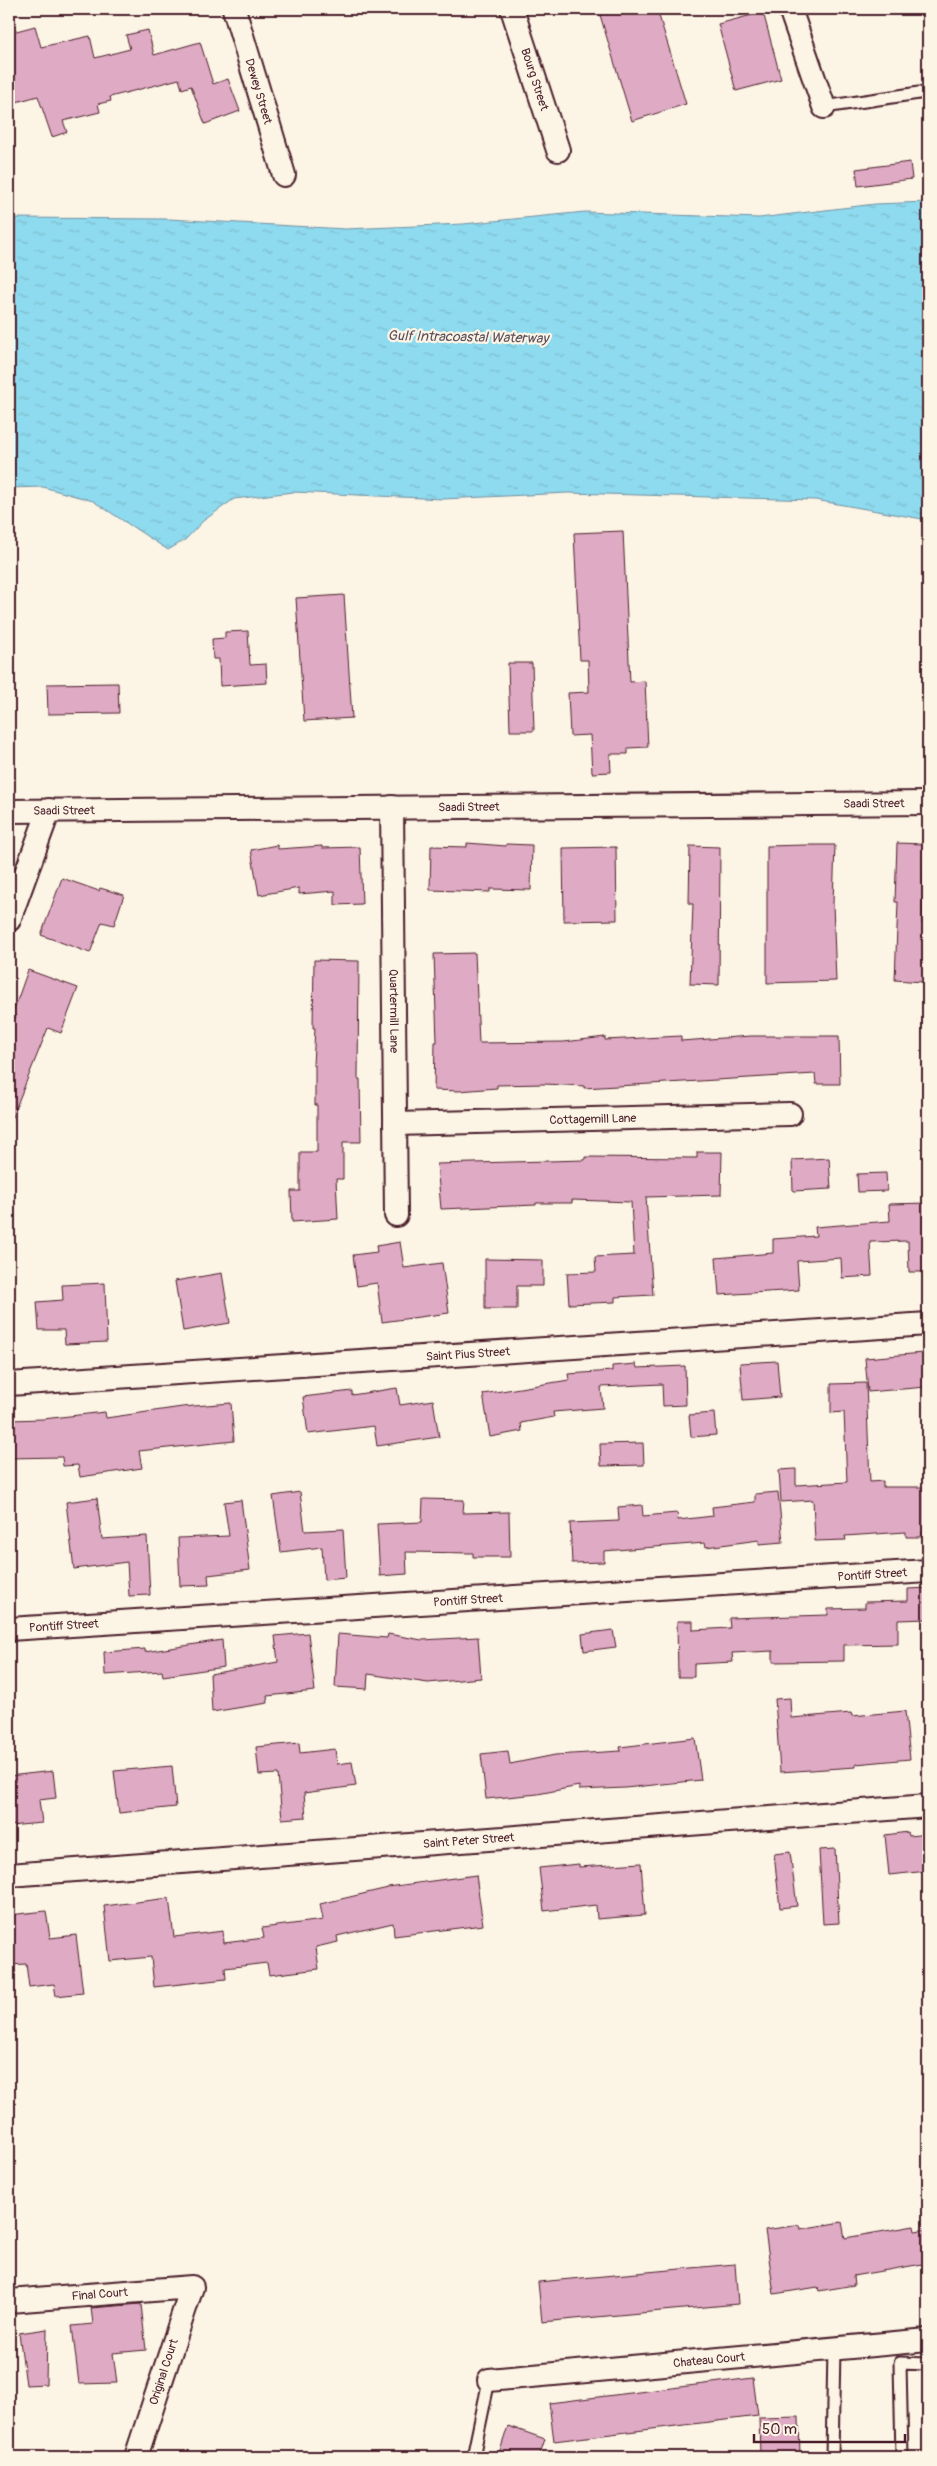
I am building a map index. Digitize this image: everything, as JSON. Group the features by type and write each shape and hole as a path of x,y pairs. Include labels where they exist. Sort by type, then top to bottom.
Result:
{"street":[{"name":"Dewey Street","path":"234,9 284,175"},
{"name":"Bourg Street","path":"512,9 558,150"},
{"path":"790,9 824,107"},
{"name":"Saadi Street","path":"9,811 928,803"},
{"name":"Quartermill Lane","path":"392,807 396,1215"},
{"path":"9,920 49,810"},
{"name":"Cottagemill Lane","path":"395,1124 790,1114"},
{"name":"Saint Pius Street","path":"9,1384 928,1324"},
{"name":"Pontiff Street","path":"9,1629 928,1571"},
{"name":"Saint Peter Street","path":"9,1875 928,1806"},
{"name":"Final Court","path":"9,2301 192,2287"},
{"name":"Original Court","path":"136,2457 192,2287"},
{"name":"Chateau Court","path":"489,2380 928,2340"}],"lane":[{"path":"824,107 919,93"},
{"path":"832,2457 834,2348"},
{"path":"902,2457 900,2363 928,2364"},
{"path":"473,2457 489,2380"}],"water":[{"name":"Gulf Intracoastal Waterway","path":"928,202 928,520 815,500 568,493 443,499 293,492 234,499 203,521 185,540 168,550 93,501 43,487 9,488 9,218 169,219 345,229 463,224 585,212 759,218 875,204"}],"building":[{"path":"621,9 657,9 686,104 632,121 600,15"},
{"path":"763,12 781,79 736,91 718,24"},
{"path":"35,26 41,47 90,36 95,58 130,49 126,35 148,30 154,55 200,42 213,84 228,79 240,111 205,124 191,86 182,89 179,79 110,97 111,101 98,104 100,112 63,121 67,132 52,137 38,96 9,104 9,83 13,82 9,68 9,33"},
{"path":"910,162 912,179 858,186 856,169"},
{"path":"623,531 630,682 645,681 648,747 628,748 628,754 610,754 611,772 592,773 590,735 570,736 568,693 589,692 588,660 580,660 574,533"},
{"path":"344,595 352,718 304,721 296,598"},
{"path":"248,631 250,665 266,664 267,683 220,686 219,659 213,659 212,639 225,638 225,632"},
{"path":"508,663 532,663 534,731 510,731"},
{"path":"118,683 119,713 48,714 47,684"},
{"path":"467,843 506,846 506,844 532,845 531,890 490,889 490,892 430,890 431,846 467,847"},
{"path":"897,843 924,844 922,924 926,924 923,982 895,980 898,902 895,902"},
{"path":"277,845 278,849 322,846 322,848 360,847 362,904 335,905 335,891 299,894 299,888 259,895 251,850"},
{"path":"835,845 833,904 836,981 767,983 767,846"},
{"path":"690,846 720,847 719,985 690,984 693,904 689,904"},
{"path":"616,847 617,920 564,921 563,848"},
{"path":"62,878 99,891 100,888 124,895 114,925 102,922 90,953 41,935"},
{"path":"475,953 479,1043 564,1042 605,1037 605,1040 681,1036 681,1041 751,1036 839,1036 840,1084 816,1084 815,1074 584,1088 584,1086 544,1084 497,1085 497,1088 459,1091 434,1090 435,1042 437,1042 434,954"},
{"path":"314,960 359,961 358,1079 360,1079 361,1142 343,1142 343,1179 336,1179 338,1219 292,1222 291,1191 300,1191 300,1152 317,1152 317,1105 315,1105 315,1065 313,1065 315,1028 313,1028"},
{"path":"28,970 78,988 61,1033 48,1028 10,1122 9,1033 16,1016 12,1015"},
{"path":"697,1152 722,1152 721,1195 646,1197 653,1295 615,1297 615,1302 569,1304 567,1273 596,1272 595,1257 634,1255 631,1202 572,1200 572,1203 536,1203 536,1205 441,1209 437,1164 585,1160 585,1157 697,1158"},
{"path":"829,1158 831,1189 793,1191 792,1160"},
{"path":"886,1173 887,1191 858,1192 857,1174"},
{"path":"928,1203 928,1272 909,1272 908,1241 870,1242 872,1276 842,1278 841,1258 797,1261 799,1290 719,1295 716,1258 773,1253 773,1239 816,1236 815,1227 890,1221 889,1204"},
{"path":"400,1242 404,1268 442,1263 449,1313 382,1322 377,1283 357,1286 353,1255 377,1252 376,1246"},
{"path":"485,1259 543,1260 543,1286 517,1286 517,1309 485,1309"},
{"path":"222,1273 230,1323 183,1331 175,1281"},
{"path":"105,1283 107,1342 65,1344 64,1330 39,1330 37,1302 63,1300 62,1285"},
{"path":"923,1353 926,1387 868,1392 865,1358"},
{"path":"777,1361 780,1397 743,1400 740,1363"},
{"path":"636,1364 637,1368 685,1366 686,1405 663,1406 662,1384 601,1387 603,1408 553,1412 554,1417 521,1423 522,1431 490,1437 483,1394 569,1380 568,1374 612,1371 612,1366"},
{"path":"866,1383 870,1482 883,1481 883,1487 928,1487 928,1532 922,1532 922,1537 906,1537 906,1532 845,1536 846,1540 815,1541 813,1500 781,1502 779,1470 796,1469 796,1485 847,1482 844,1412 831,1413 831,1384"},
{"path":"397,1388 400,1405 433,1400 439,1437 377,1446 374,1426 308,1434 303,1397 352,1391 352,1395"},
{"path":"231,1403 234,1441 139,1451 142,1468 80,1477 78,1465 63,1466 62,1457 9,1458 9,1420 43,1419 105,1412 106,1418 182,1407"},
{"path":"714,1413 716,1435 691,1437 689,1415"},
{"path":"643,1443 644,1465 601,1466 600,1444"},
{"path":"300,1492 305,1531 343,1529 346,1578 324,1580 322,1547 281,1552 273,1496"},
{"path":"778,1492 783,1542 759,1544 759,1540 706,1547 705,1543 604,1551 604,1562 572,1563 570,1523 619,1521 618,1507 642,1505 643,1516 677,1513 678,1520 713,1516 712,1507 755,1502 755,1494"},
{"path":"97,1498 102,1539 147,1536 150,1595 129,1596 127,1562 74,1569 66,1502"},
{"path":"423,1499 464,1500 463,1513 509,1512 510,1557 473,1557 473,1553 406,1552 407,1574 380,1576 377,1524 422,1522"},
{"path":"241,1500 250,1570 208,1575 209,1585 180,1586 178,1538 229,1536 224,1502"},
{"path":"928,1588 928,1619 898,1620 898,1644 844,1645 844,1661 773,1662 773,1651 732,1653 733,1662 694,1664 694,1677 678,1677 677,1621 693,1621 693,1630 730,1628 729,1618 828,1615 828,1609 865,1608 865,1602 908,1601 908,1589"},
{"path":"613,1630 616,1647 584,1651 582,1634"},
{"path":"308,1633 315,1691 267,1696 268,1703 212,1712 210,1674 278,1662 275,1636"},
{"path":"338,1634 387,1638 388,1634 422,1640 478,1637 481,1678 428,1683 368,1674 367,1689 335,1687"},
{"path":"222,1640 224,1667 163,1676 162,1671 105,1675 104,1652 145,1649 145,1652"},
{"path":"790,1698 791,1718 851,1713 852,1716 905,1711 910,1759 856,1764 856,1767 780,1772 775,1699"},
{"path":"695,1738 701,1780 625,1788 579,1790 579,1786 538,1794 486,1799 481,1754 508,1751 510,1764 555,1755 621,1751 620,1747"},
{"path":"299,1743 300,1753 335,1749 337,1764 352,1762 356,1786 304,1793 306,1817 282,1819 278,1774 259,1775 256,1747"},
{"path":"172,1766 176,1807 119,1813 114,1771"},
{"path":"53,1771 56,1798 39,1800 42,1823 9,1826 9,1776"},
{"path":"908,1832 909,1836 928,1834 928,1871 889,1875 885,1835"},
{"path":"835,1849 839,1923 823,1924 819,1850"},
{"path":"790,1852 797,1906 780,1908 774,1854"},
{"path":"641,1863 645,1915 597,1919 596,1905 544,1911 539,1868 579,1864 579,1867"},
{"path":"476,1875 483,1925 394,1936 393,1923 337,1936 338,1942 316,1947 319,1969 269,1975 267,1963 225,1968 226,1979 154,1987 151,1957 110,1961 104,1906 169,1898 174,1937 223,1931 224,1943 264,1938 262,1928 323,1920 320,1904 388,1887"},
{"path":"46,1911 50,1938 76,1935 83,1993 56,1996 54,1984 29,1987 26,1964 9,1965 9,1915"},
{"path":"842,2222 845,2238 914,2226 915,2231 928,2229 928,2263 853,2276 854,2285 819,2291 818,2287 774,2294 765,2230 799,2225 800,2229"},
{"path":"735,2264 738,2304 542,2322 538,2282"},
{"path":"141,2304 146,2350 113,2353 117,2383 79,2384 72,2326 93,2324 91,2308"},
{"path":"47,2329 46,2384 26,2385 19,2333"},
{"path":"753,2378 758,2416 554,2441 549,2403"},
{"path":"799,2417 800,2457 760,2457 759,2418"},
{"path":"508,2426 545,2439 539,2457 498,2457"}]}
